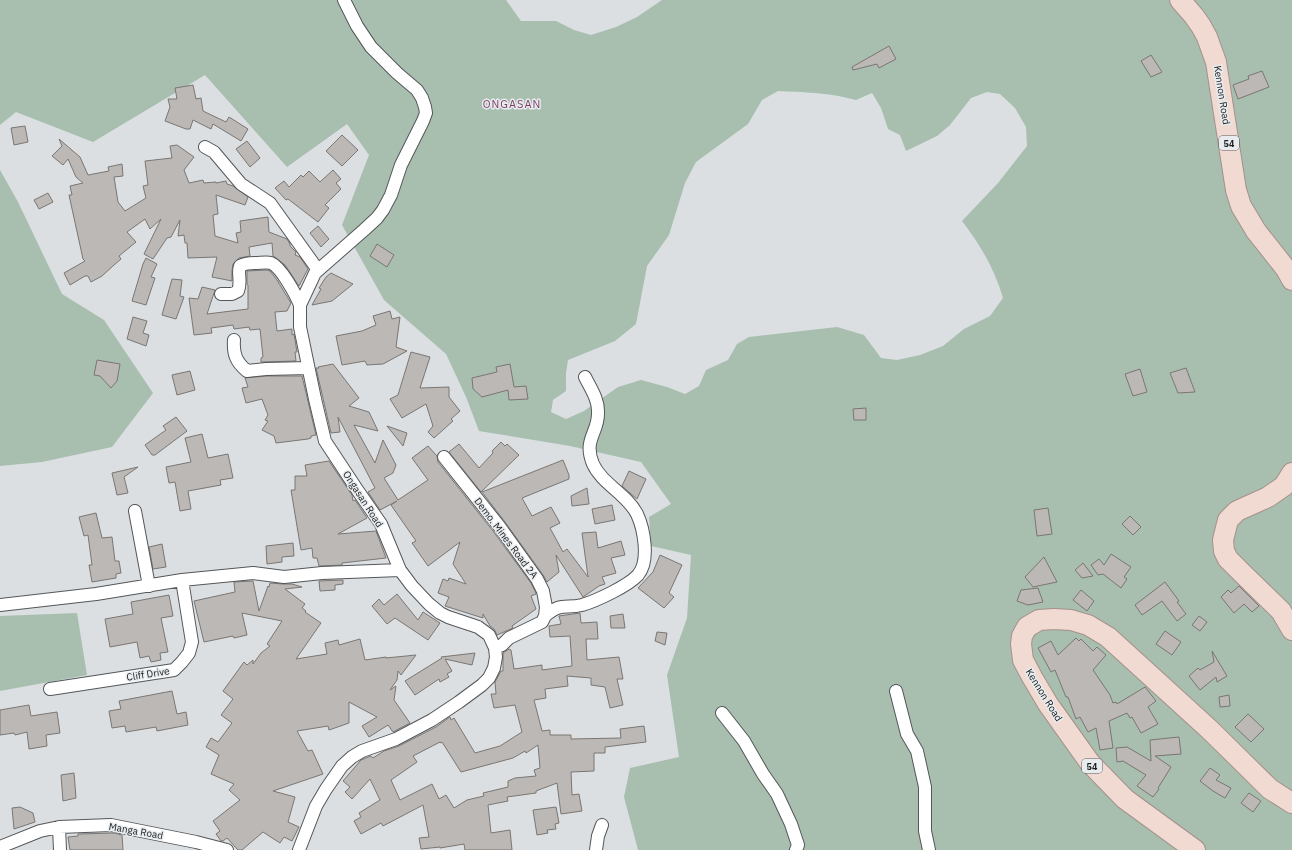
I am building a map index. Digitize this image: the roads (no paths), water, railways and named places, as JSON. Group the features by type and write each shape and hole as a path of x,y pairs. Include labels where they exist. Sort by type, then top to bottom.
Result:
{"highway":[{"name":"Kennon Road","path":"1180,0 1194,16 1204,32 1216,62 1232,169 1241,206 1256,231 1286,269 1292,280"},
{"path":"1292,473 1284,486 1268,497 1237,511 1228,520 1223,540 1224,551 1228,559 1281,611 1292,630"},
{"name":"Kennon Road","path":"1195,850 1125,799 1090,763 1048,704 1023,660 1021,644 1022,636 1027,627 1038,620 1054,618 1071,620 1088,625 1108,637 1209,729 1270,789 1292,803"}],"street":[{"name":"Ongasan Road","path":"344,0 357,26 371,47 397,73 417,90 422,98 426,113 400,165 391,195 383,210 377,218 314,274 300,305 300,327 325,441 381,524 400,570 412,586 429,604 448,617 478,627 489,635 495,648"},
{"path":"205,147 214,152 241,184 270,203 318,270"},
{"path":"221,294 232,294 238,291 240,284 240,266 250,263 271,263 284,276 300,305"},
{"path":"234,340 234,354 241,366 247,371 308,368"},
{"path":"299,850 316,806 342,766 352,757 362,751 396,740 432,720 482,685 489,678 494,668 496,657 495,648 518,634 539,625 545,616 551,611 560,607 582,605 608,594 638,575 645,554 643,536 638,517 626,499 599,473 592,460 589,446 598,416 598,407 595,397 585,377"},
{"name":"Demo. Mines Road 2A","path":"444,457 499,526 538,579 543,591 546,608 545,616"},
{"path":"135,511 149,586"},
{"path":"0,605 96,594 182,580 253,573 284,577 322,573 400,570"},
{"name":"Cliff Drive","path":"50,689 174,670 189,653 192,642 182,580"},
{"path":"896,691 907,734 917,751 923,781 926,806 926,830 929,850"},
{"path":"722,713 744,741 763,774 777,794 791,824 798,845 796,850"},
{"name":"Manga Road","path":"0,847 40,831 59,827 111,825 196,842 227,850"},
{"path":"596,850 598,836 602,825"},
{"path":"59,827 60,850"}],"district":[{"name":"ONGASAN","path":"512,104"}]}
